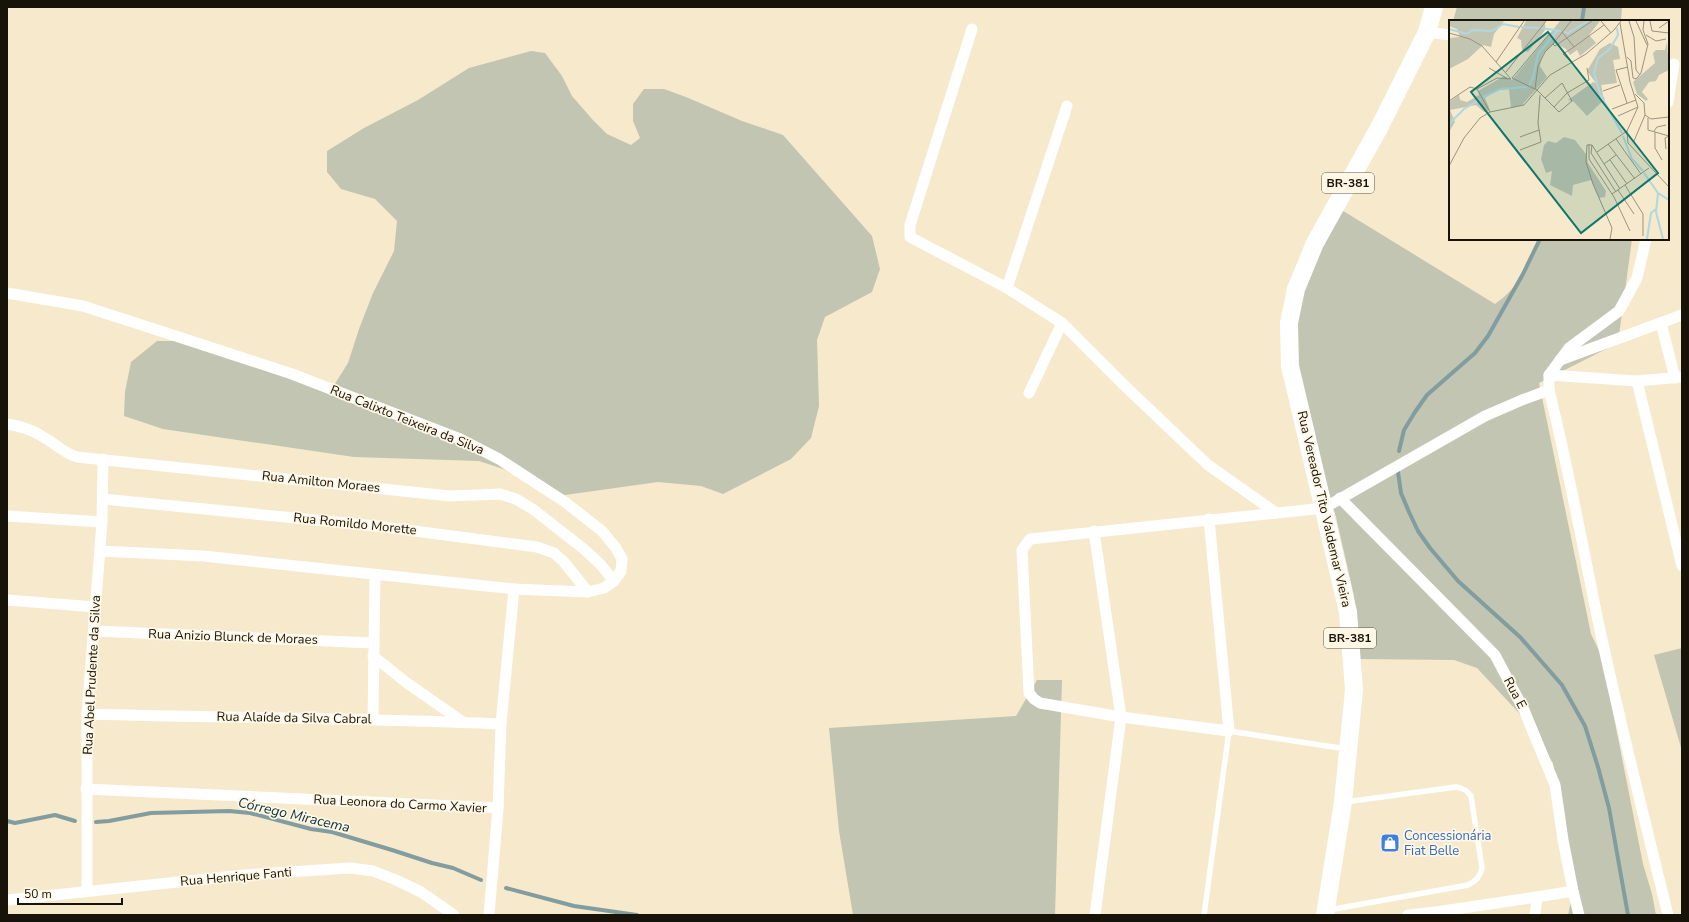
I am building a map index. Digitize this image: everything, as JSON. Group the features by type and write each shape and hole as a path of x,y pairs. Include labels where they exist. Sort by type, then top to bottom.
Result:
{"main road":[{"name":"BR-381","path":"1427,32 1434,7"},
{"name":"Rua Vereador Tito Valdemar Vieira","path":"1325,913 1343,802 1354,690 1348,612 1290,366 1289,323 1296,289 1315,243 1379,128 1427,32"}],"street":[{"path":"972,29 910,225 910,237 1007,288 1062,323 1125,386 1208,465 1275,512"},
{"path":"1427,32 1449,35"},
{"path":"1669,96 1675,62"},
{"path":"1007,288 1067,106"},
{"path":"1646,240 1637,278 1619,311 1569,348 1549,375 1549,390 1566,459 1598,620 1622,727 1668,915"},
{"name":"Rua Calixto Teixeira da Silva","path":"7,293 83,306 292,374 460,439 499,459 565,502 602,531 616,548 622,559 620,571 614,581"},
{"path":"1560,360 1682,315"},
{"path":"1029,393 1062,323"},
{"path":"1549,375 1637,381 1678,378 1661,323"},
{"path":"1637,381 1682,566"},
{"path":"1209,519 1229,731 1121,717 1040,703 1034,699 1029,693 1022,550 1030,539 1094,531 1275,512 1324,508 1485,416 1549,390"},
{"name":"Rua Amilton Moraes","path":"7,424 34,431 68,454 103,459 450,496 500,494 516,499 534,510 585,550 600,564 614,581"},
{"name":"Rua Abel Prudente da Silva","path":"87,891 87,714 102,522 103,459"},
{"name":"Rua E","path":"1340,498 1495,656 1524,710 1555,786 1563,840 1578,915"},
{"name":"Rua Romildo Morette","path":"103,499 376,526 537,547 554,553 564,562 588,592"},
{"path":"7,516 102,522"},
{"path":"1094,531 1121,717 1095,915"},
{"path":"100,551 204,556 514,589 588,592 604,588 614,581"},
{"path":"373,719 375,575"},
{"path":"489,915 498,808 501,724 514,589"},
{"path":"7,600 95,607"},
{"name":"Rua Anizio Blunck de Moraes","path":"94,631 373,643"},
{"path":"374,656 407,683 464,723"},
{"name":"Rua Alaíde da Silva Cabral","path":"87,714 227,718 373,719 501,724"},
{"name":"Rua Leonora do Carmo Xavier","path":"86,789 498,808"},
{"name":"Rua Henrique Fanti","path":"7,900 244,875 350,868 373,871 396,880 421,892 454,915"},
{"path":"1408,915 1436,914 1573,891"},
{"path":"1535,915 1537,897"}],"lane":[{"path":"1204,915 1229,731 1348,750"},
{"path":"1325,913 1468,885 1478,879 1482,868 1471,796 1468,791 1462,788 1456,787 1343,802"}],"green space":[{"path":"1457,7 1622,7 1621,20 1453,20"},
{"path":"531,51 545,53 562,76 572,96 607,134 631,145 640,138 633,121 633,104 644,89 664,89 742,121 783,135 872,236 880,269 872,292 825,317 817,340 819,406 811,438 791,459 723,494 701,486 658,482 558,496 534,479 479,461 354,457 163,429 124,416 125,392 131,362 157,341 192,341 333,387 348,363 373,293 394,251 397,221 375,199 341,189 327,172 327,151 364,128 418,100 469,68"},
{"path":"1340,209 1495,304 1510,291 1523,275 1541,240 1632,240 1618,343 1539,383 1591,634 1602,657 1643,864 1652,894 1656,915 1568,915 1573,892 1553,763 1518,712 1477,668 1454,660 1360,659 1354,596 1336,517 1303,404 1291,351 1294,309"},
{"path":"1682,648 1682,751 1654,655"},
{"path":"1037,680 1062,680 1055,915 853,915 839,831 829,728 1016,716"}],"waterway":[{"path":"1582,20 1584,7"},
{"path":"1399,451 1404,430 1427,395 1475,353 1488,336 1523,274 1540,240"},
{"path":"1398,472 1401,493 1418,531 1430,548 1458,581 1520,637 1562,685 1585,726 1609,808 1628,915"},
{"name":"Córrego Miracema","path":"96,822 151,813 229,811 250,813 311,829 332,832 453,868 481,880"},
{"name":"Córrego Miracema","path":"7,821 15,823 55,815 75,821"},
{"name":"Córrego Miracema","path":"506,888 574,906 637,915"}],"place":[{"name":"Concessionária Fiat Belle","path":"1390,843"}]}
